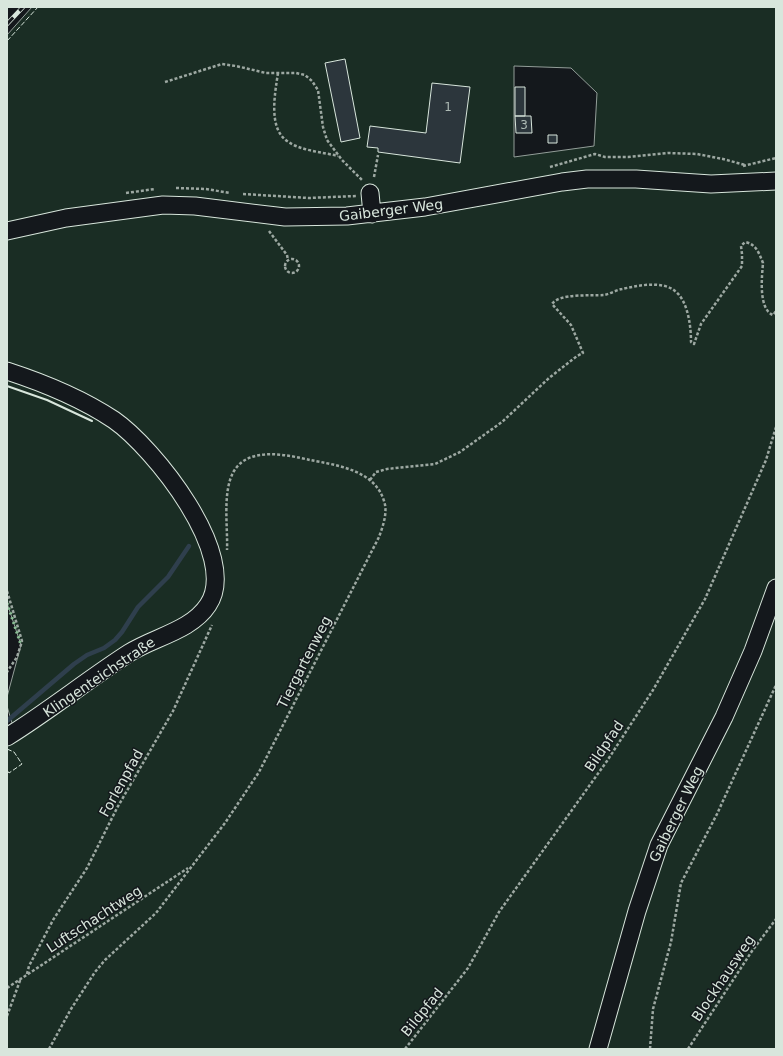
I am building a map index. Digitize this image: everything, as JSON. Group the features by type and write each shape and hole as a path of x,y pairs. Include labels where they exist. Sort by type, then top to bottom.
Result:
{"street":[{"name":"Gaiberger Weg","path":"7,232 66,218 163,205 195,206 268,216 320,217 372,214 424,207 562,182 588,179 636,179 711,184 776,181"},
{"path":"371,188 372,214"},
{"name":"Klingenteichstraße","path":"7,371 84,402 116,421 144,448 183,497 206,535 215,579 212,598 198,617 190,623 154,639 129,654 7,737"},
{"name":"Gaiberger Weg","path":"598,1049 637,911 659,845 724,717 752,652 776,588"}],"path":[{"path":"165,82 222,64 266,73 299,73 308,77 318,90 325,134 339,156 364,183 371,188"},
{"path":"278,73 274,112 277,126 283,137 288,142 301,147 339,156"},
{"path":"543,168 595,154 606,157 628,157 668,153 697,154 733,161 745,165 776,158"},
{"path":"371,188 378,155"},
{"path":"168,189 190,187 233,193"},
{"path":"240,194 309,198 371,188"},
{"path":"120,195 132,191 161,189"},
{"path":"268,216 268,230 287,255 288,260 285,265 286,270 289,273 295,273 299,269 299,264 295,260 288,260"},
{"path":"370,480 376,472 388,469 435,464 460,452 502,422 549,378 583,353 571,324 552,304 560,298 588,294 606,294 620,289 644,285 663,286 674,290 684,303 691,342 694,344 701,324 742,266 741,246 745,242 755,246 761,257 763,263 763,302 769,313 773,315 776,312"},
{"name":"Bildpfad","path":"405,1049 468,968 499,912 607,761 653,690 705,599 766,460 776,427"},
{"name":"Tiergartenweg","path":"49,1049 71,1009 100,966 156,913 191,865 225,823 259,772 379,536 385,511 384,500 370,480 349,469 293,456 272,454 246,460 237,466 229,483 227,553"},
{"path":"7,590 22,640 17,657 7,672"},
{"name":"Forlenpfad","path":"27,974 29,966 53,920 87,868 117,808 186,686 197,656 218,613 212,598"},
{"path":"650,1049 653,1009 671,942 681,883 714,821 776,685"},
{"name":"Luftschachtweg","path":"7,988 191,865"},
{"name":"Blockhausweg","path":"688,1049 752,951 776,919"},
{"path":"7,1016 21,978"}],"green space":[{"path":"32,7 776,7 776,1049 7,1049 7,726 12,723 7,706 7,697 21,645 7,603 7,35","holes":["514,66 571,68 597,93 594,146 514,157"]}],"building":[{"path":"345,59 360,138 341,142 325,63"},
{"path":"432,83 470,87 460,163 378,152 378,148 367,147 370,126 426,133"},
{"path":"515,87 525,87 525,116 515,116"},
{"path":"515,116 531,116 532,133 516,133"},
{"path":"548,135 557,135 557,143 548,143"}],"waterway":[{"path":"7,721 74,664 87,655 104,648 115,640 138,607 168,577 189,546"}],"railway":[{"path":"7,24 23,7"}],"hedge":[{"path":"7,603 21,645"}],"fence":[{"path":"7,41 38,7"},
{"path":"7,749 14,752 22,764 9,773 7,770"}],"wall":[{"path":"7,386 47,400 92,421"}]}
